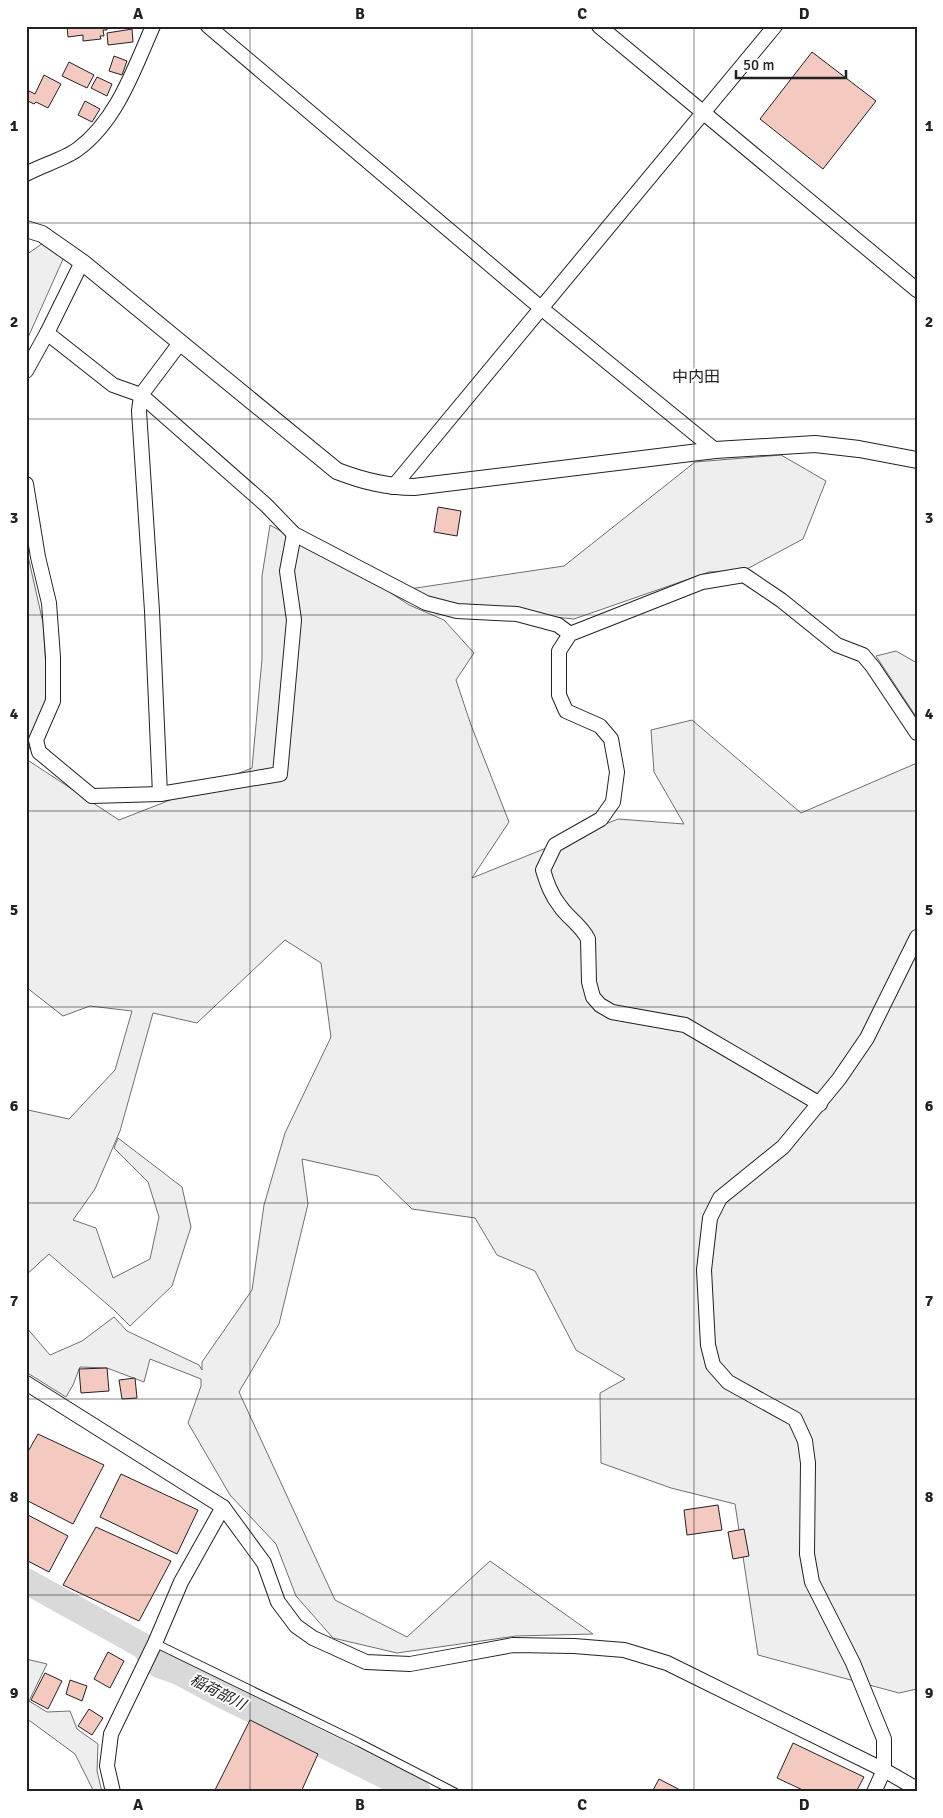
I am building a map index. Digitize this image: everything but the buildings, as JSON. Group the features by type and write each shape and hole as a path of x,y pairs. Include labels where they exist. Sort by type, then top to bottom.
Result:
{"street":[{"path":"26,174 77,150 106,122 128,82 153,26"},
{"path":"208,26 541,308 715,450"},
{"path":"599,26 917,290"},
{"path":"393,487 775,26"},
{"path":"26,228 42,234 82,262 337,472 366,482 393,487 414,487 715,450 815,444 859,449 917,460"},
{"path":"26,371 82,262"},
{"path":"47,333 113,385 141,395 266,505 294,534 426,603 457,611 517,614 558,625 570,634"},
{"path":"160,794 152,611 139,410 141,395 180,343"},
{"path":"26,484 38,557 49,603 53,657 53,701 36,740 38,752 92,796 160,794 280,774 294,620 287,571 294,534"},
{"path":"820,1104 685,1024 612,1012 593,998 589,982 588,939 550,891 543,870 555,845 601,820 612,802 617,772 611,739 600,726 566,712 559,695 559,651 570,634 702,582 744,575 781,600 837,645 863,655 917,733"},
{"path":"874,1792 884,1770 884,1738 853,1663 812,1582 807,1554 808,1463 805,1441 795,1419 728,1382 713,1365 708,1345 704,1270 710,1218 720,1198 783,1147 820,1104 867,1038 917,936"},
{"path":"26,1383 223,1507 264,1563 278,1602 296,1626 313,1638 366,1662 410,1664 513,1645 574,1646 624,1650 667,1664 884,1770 916,1788"},
{"path":"113,1792 107,1766 111,1734 182,1582 223,1507"}],"lane":[{"path":"154,1644 350,1738 456,1792"}],"shaded area":[{"path":"43,243 64,257 26,342 26,255"},
{"path":"781,455 826,481 803,539 745,570 709,572 574,619 456,607 409,589 564,566 695,462"},
{"path":"270,525 385,589 409,605 444,620 474,653 456,680 471,725 509,822 472,878 618,819 684,824 654,772 651,730 692,720 801,813 917,763 917,1689 899,1693 758,1655 735,1504 671,1488 601,1463 600,1393 625,1379 576,1350 535,1271 497,1255 475,1218 412,1209 378,1176 302,1159 308,1204 279,1324 239,1392 335,1600 407,1637 490,1561 593,1634 516,1636 397,1653 333,1638 296,1596 276,1544 230,1495 188,1423 201,1386 201,1379 150,1359 144,1382 107,1368 80,1367 66,1397 26,1372 26,1327 50,1355 82,1341 114,1317 127,1331 199,1365 202,1370 202,1362 252,1290 264,1205 285,1133 331,1037 321,963 285,940 197,1023 153,1013 120,1131 95,1189 73,1220 96,1228 113,1278 150,1259 159,1217 148,1182 114,1148 118,1138 182,1187 191,1227 172,1286 130,1326 49,1254 26,1275 26,1113 28,1110 69,1119 115,1070 132,1011 90,1006 63,1016 26,987 26,759 119,820 252,768 262,659 262,576"},
{"path":"26,547 43,623 48,698 26,757"},
{"path":"896,651 917,663 917,718 876,656"},
{"path":"26,1659 47,1664 29,1701 47,1712 70,1711 77,1729 98,1744 97,1771 102,1792 94,1792 75,1754 26,1720"}],"waterway":[{"name":"稲荷部川","path":"26,1581 143,1646 159,1665 179,1672 418,1792"}],"district":[{"name":"中内田","path":"696,376"}]}
